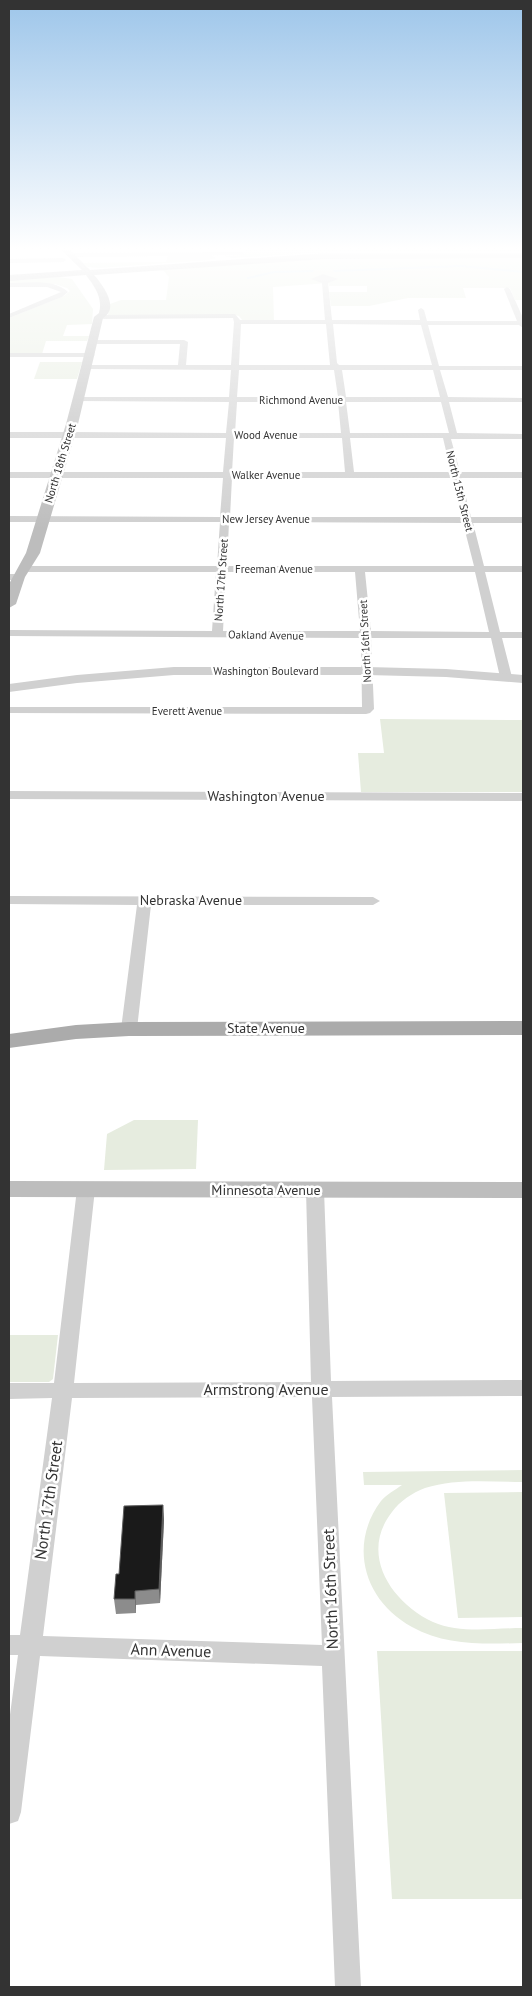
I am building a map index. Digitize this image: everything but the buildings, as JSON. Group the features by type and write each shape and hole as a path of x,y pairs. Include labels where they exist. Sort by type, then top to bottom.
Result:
{"main road":[{"name":"North 18th Street","path":"9,604 17,574 33,553 69,435 94,343"},
{"name":"State Avenue","path":"9,1041 76,1032 130,1029 523,1028"},
{"name":"Minnesota Avenue","path":"9,1189 523,1190"}],"street":[{"path":"182,367 184,343"},
{"name":"North 17th Street","path":"217,634 234,400 236,343"},
{"path":"331,343 333,364 338,369 350,475"},
{"name":"North 15th Street","path":"430,343 453,434 446,438 506,677"},
{"path":"9,355 91,355"},
{"path":"87,367 523,368"},
{"name":"Richmond Avenue","path":"79,399 523,400"},
{"name":"Wood Avenue","path":"9,435 523,436"},
{"name":"Walker Avenue","path":"9,475 523,476"},
{"name":"New Jersey Avenue","path":"9,518 523,520"},
{"name":"Freeman Avenue","path":"17,574 222,568 523,569"},
{"name":"North 16th Street","path":"360,569 366,636 368,709 366,711"},
{"name":"Oakland Avenue","path":"9,633 366,636 523,635"},
{"name":"Washington Boulevard","path":"9,688 80,678 174,671 367,671 523,679"},
{"name":"Everett Avenue","path":"9,710 366,711"},
{"name":"Washington Avenue","path":"9,795 523,797"},
{"name":"Nebraska Avenue","path":"9,900 373,902"},
{"path":"130,1029 145,900"},
{"name":"North 17th Street","path":"9,1812 19,1645 63,1390 86,1189"},
{"name":"North 16th Street","path":"315,1190 321,1388 348,1987"},
{"name":"Armstrong Avenue","path":"9,1391 523,1388"},
{"name":"Ann Avenue","path":"19,1645 333,1656"}],"shaded area":[{"path":"9,343 45,343 42,354 9,354"},
{"path":"40,362 82,362 77,379 34,379"},
{"path":"380,719 523,720 523,792 361,792 358,753 384,753"},
{"path":"134,1120 198,1120 196,1169 104,1170 107,1134"},
{"path":"9,1335 58,1335 53,1379 49,1382 9,1382"},
{"path":"523,1470 523,1482 474,1481 449,1483 415,1492 395,1508 383,1528 379,1544 379,1560 384,1575 404,1602 433,1622 443,1626 478,1630 523,1628 523,1643 480,1643 438,1638 412,1627 382,1603 372,1587 366,1571 365,1536 371,1518 381,1501 402,1485 364,1485 363,1472"},
{"path":"523,1492 523,1617 458,1618 444,1493"},
{"path":"377,1651 523,1651 523,1899 392,1899"}]}
